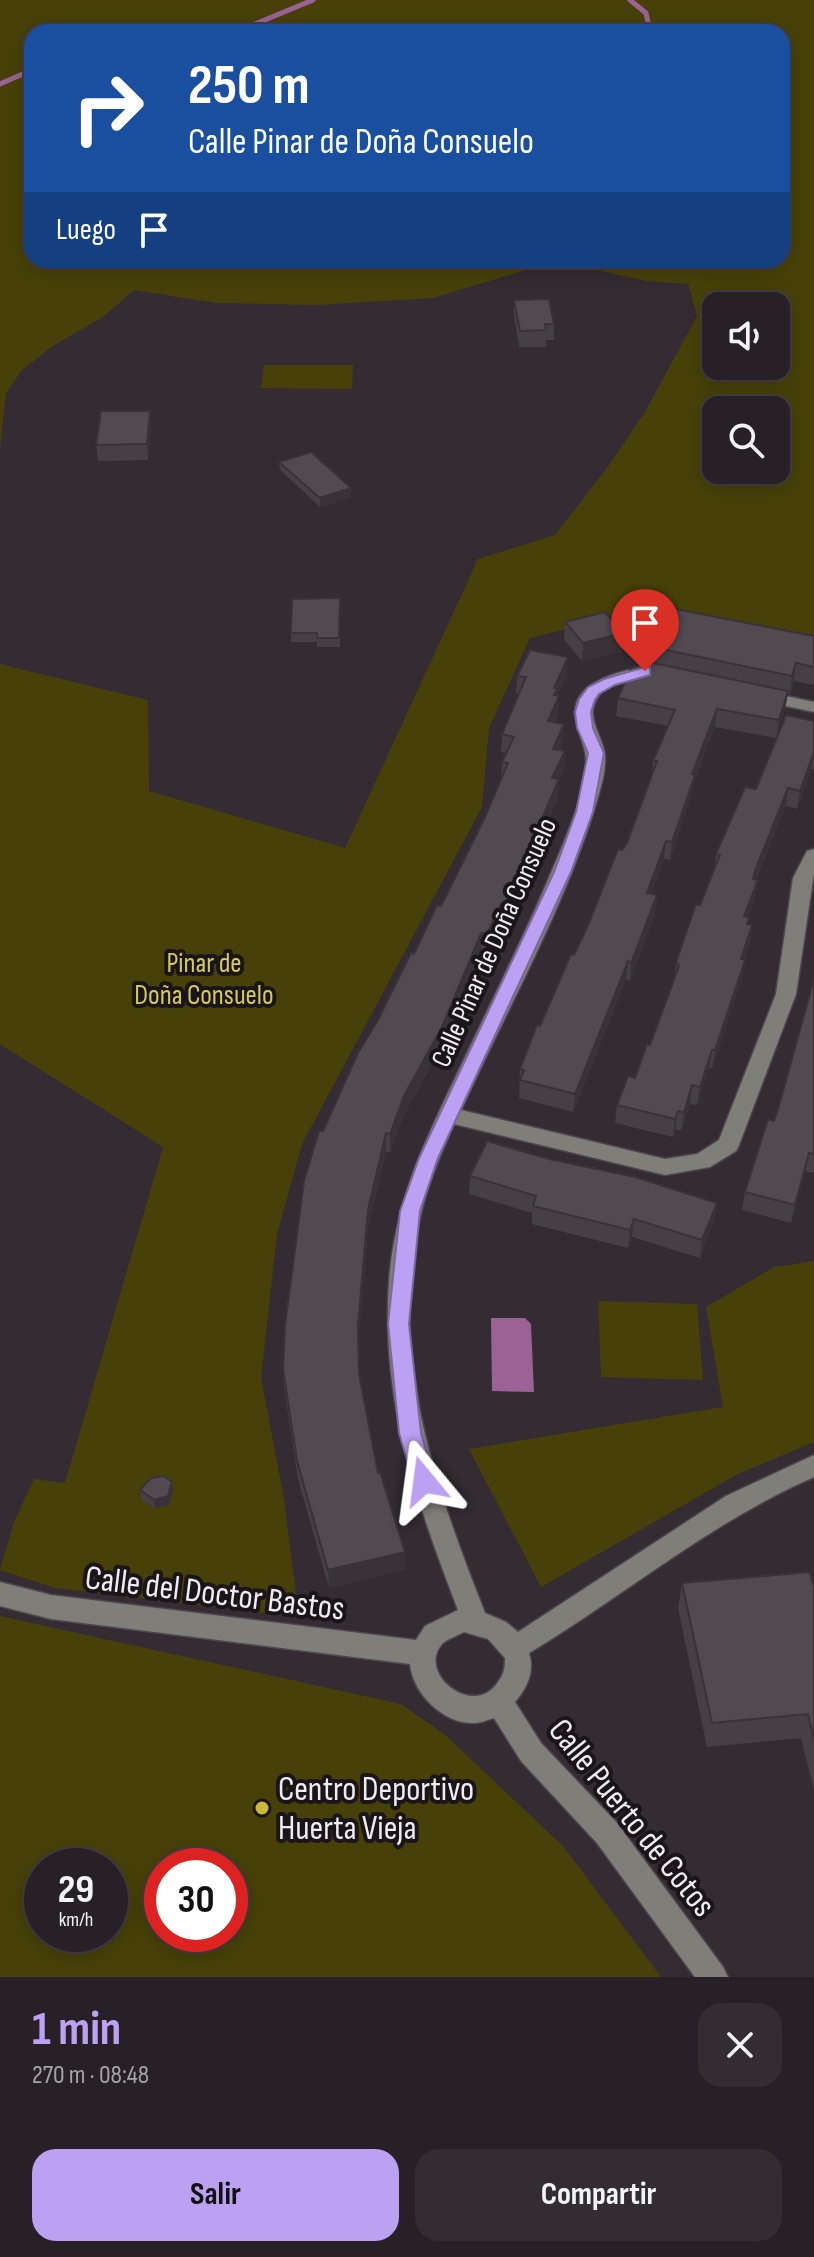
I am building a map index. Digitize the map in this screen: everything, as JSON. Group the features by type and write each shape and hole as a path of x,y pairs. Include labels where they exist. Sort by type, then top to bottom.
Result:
{"street":[{"name":"Calle Pinar de Doña Consuelo","path":"475,1620 438,1529 410,1433 398,1324 410,1211 448,1115 562,872 584,812 596,753 585,728 583,712 587,699 594,690 609,682 645,671 676,678"},
{"path":"737,690 814,707"},
{"path":"448,1115 665,1167 702,1161 728,1145 786,994 802,878 814,855"},
{"path":"514,1648 682,1534 789,1475 814,1466"},
{"name":"Calle del Doctor Bastos","path":"0,1594 51,1607 423,1653"},
{"path":"462,1620 475,1620 498,1629 514,1648 518,1662 517,1677 511,1690 499,1701 484,1708 467,1709 451,1705 437,1696 427,1684 422,1669 423,1653 437,1631 462,1620"},
{"name":"Calle Puerto de Cotos","path":"499,1701 531,1752 607,1833 713,1977"}],"green space":[{"name":"Pinar de Doña Consuelo","path":"0,0 814,0 814,645 647,609 530,638 489,728 482,807 302,1144 277,1234 261,1378 284,1499 299,1617 55,1588 0,1570 14,1522 34,1479 65,1483 163,1147 0,1044 0,664 148,700 149,791 345,848 478,559 555,535 607,468 645,412 697,316 688,284 646,281 588,268 790,268 790,24 24,24 24,268 533,268 433,298 316,305 216,303 134,290 103,317 53,346 22,370 6,393 0,449"},
{"path":"264,365 353,365 352,389 261,388"},
{"path":"814,1261 814,1442 736,1475 541,1587 469,1449 723,1407 706,1307 774,1267"},
{"path":"598,1301 697,1304 703,1380 601,1377"},
{"name":"Centro Deportivo Huerta Vieja","path":"0,1616 401,1704 444,1734 563,1846 661,1977 0,1977"}],"shaded area":[{"path":"491,1318 525,1318 531,1324 534,1392 492,1391"}],"building":[{"path":"549,299 554,324 545,324 546,330 520,331 514,300"},
{"path":"101,411 150,411 147,444 96,445"},
{"path":"311,452 351,488 320,498 279,462"},
{"path":"340,598 339,638 317,638 317,633 291,633 292,599"},
{"path":"660,606 814,636 814,667 796,663 792,676 641,647"},
{"path":"605,612 623,633 583,643 565,622"},
{"path":"530,650 568,657 554,688 558,689 554,695 559,696 548,721 564,724 553,749 565,751 552,778 559,779 505,905 501,904 487,934 481,933 442,1027 404,1096 390,1134 386,1133 368,1210 358,1325 359,1374 378,1473 405,1552 328,1570 297,1461 283,1369 285,1325 304,1181 319,1131 323,1131 358,1053 411,953 414,954 437,905 441,906 508,763 502,762 514,737 502,734 526,677 517,676"},
{"path":"648,662 788,691 779,720 717,709 692,774 695,775 672,842 666,841 647,893 657,895 575,1094 520,1080 524,1070 520,1069 537,1025 540,1026 571,954 574,955 589,923 618,849 622,850 627,843 657,761 653,761 675,710 618,698 631,668"},
{"path":"786,715 814,721 814,752 800,791 788,788 755,871 753,879 758,880 744,916 749,918 747,924 752,925 741,959 745,960 700,1087 692,1085 684,1113 678,1111 675,1119 617,1105 628,1076 635,1078 647,1044 650,1045 679,966 676,962 696,904 700,905 720,855 716,854 745,787 756,789"},
{"path":"814,979 814,1154 809,1153 795,1205 745,1192 768,1119 774,1121 777,1113"},
{"path":"487,1141 549,1159 635,1177 717,1203 702,1240 634,1219 630,1230 533,1206 536,1196 470,1176"},
{"path":"164,1476 172,1482 168,1496 154,1500 140,1490 151,1478"},
{"path":"810,1572 814,1587 814,1740 808,1714 712,1723 682,1583"}],"waterway":[{"path":"255,24 313,0"},
{"path":"630,0 646,13 648,24"},
{"path":"0,84 24,74"}],"place":[{"name":"Centro Deportivo Huerta Vieja","path":"262,1808"}],"route":[{"path":"424,1481 410,1433 398,1324 410,1211 428,1158 562,872 584,812 596,753 585,728 583,712 587,699 594,690 609,682 645,671"}]}
